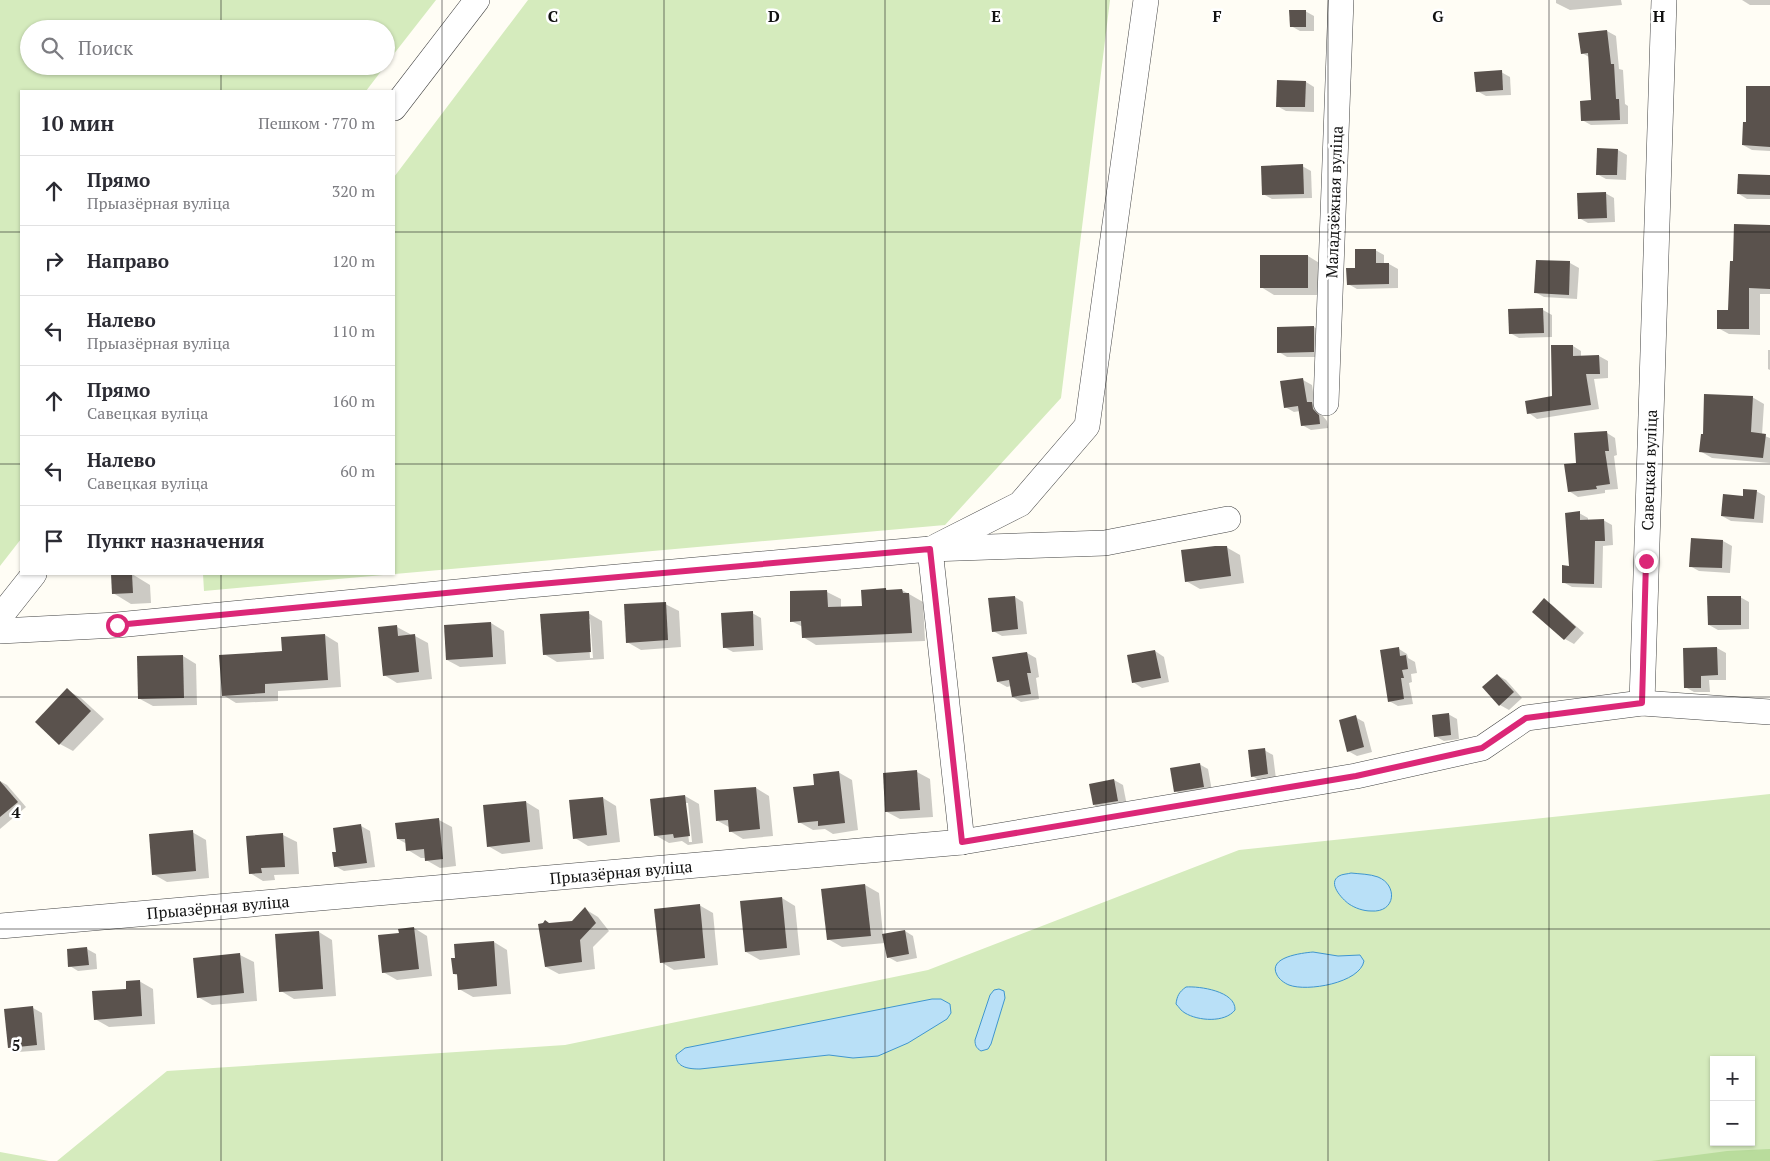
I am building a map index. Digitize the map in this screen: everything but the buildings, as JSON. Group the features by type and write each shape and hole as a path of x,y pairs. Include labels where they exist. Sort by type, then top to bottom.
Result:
{"street":[{"path":"395,107 477,0"},
{"path":"930,549 1020,504 1087,426 1146,0"},
{"name":"Маладзёжная вуліца","path":"1326,404 1341,0"},
{"name":"Савецкая вуліца","path":"1642,703 1664,0"},
{"path":"0,631 117,625 930,549 1105,543 1228,519"},
{"path":"930,549 962,842"},
{"path":"0,617 33,575"},
{"path":"1642,703 1770,712"},
{"name":"Прыазёрная вуліца","path":"0,926 962,842 1356,776 1482,748 1526,718 1642,703"}],"green space":[{"path":"0,0 436,0 395,52 395,20 20,20 20,75 378,75 367,90 20,90 20,540 0,566"},
{"path":"528,0 1110,0 1061,398 945,525 395,574 395,176"},
{"path":"203,575 384,575 204,591"},
{"path":"1770,794 1770,1161 57,1161 167,1071 565,1045 928,970 1239,850"},
{"path":"1770,1149 1770,1161 1651,1161 1727,1151"},
{"path":"0,1152 49,1161 0,1161"}],"water":[{"path":"1351,873 1378,877 1389,886 1391,898 1385,908 1371,911 1359,909 1343,899 1335,887 1336,879 1339,876"},
{"path":"1313,952 1338,956 1360,955 1364,961 1360,969 1353,975 1332,984 1297,987 1282,981 1275,969 1281,960 1294,955"},
{"path":"1186,987 1207,989 1223,994 1230,998 1235,1010 1231,1014 1218,1019 1190,1016 1176,1004 1179,994"},
{"path":"994,990 1004,991 1005,998 991,1044 988,1049 981,1051 976,1046 975,1040 990,995"},
{"path":"932,999 941,999 950,1004 951,1013 947,1019 908,1043 878,1056 853,1058 829,1055 692,1069 678,1063 676,1055 685,1048"}],"route":[{"path":"117,625 930,549 962,842 1356,776 1482,748 1526,718 1642,703 1646,561"}]}
